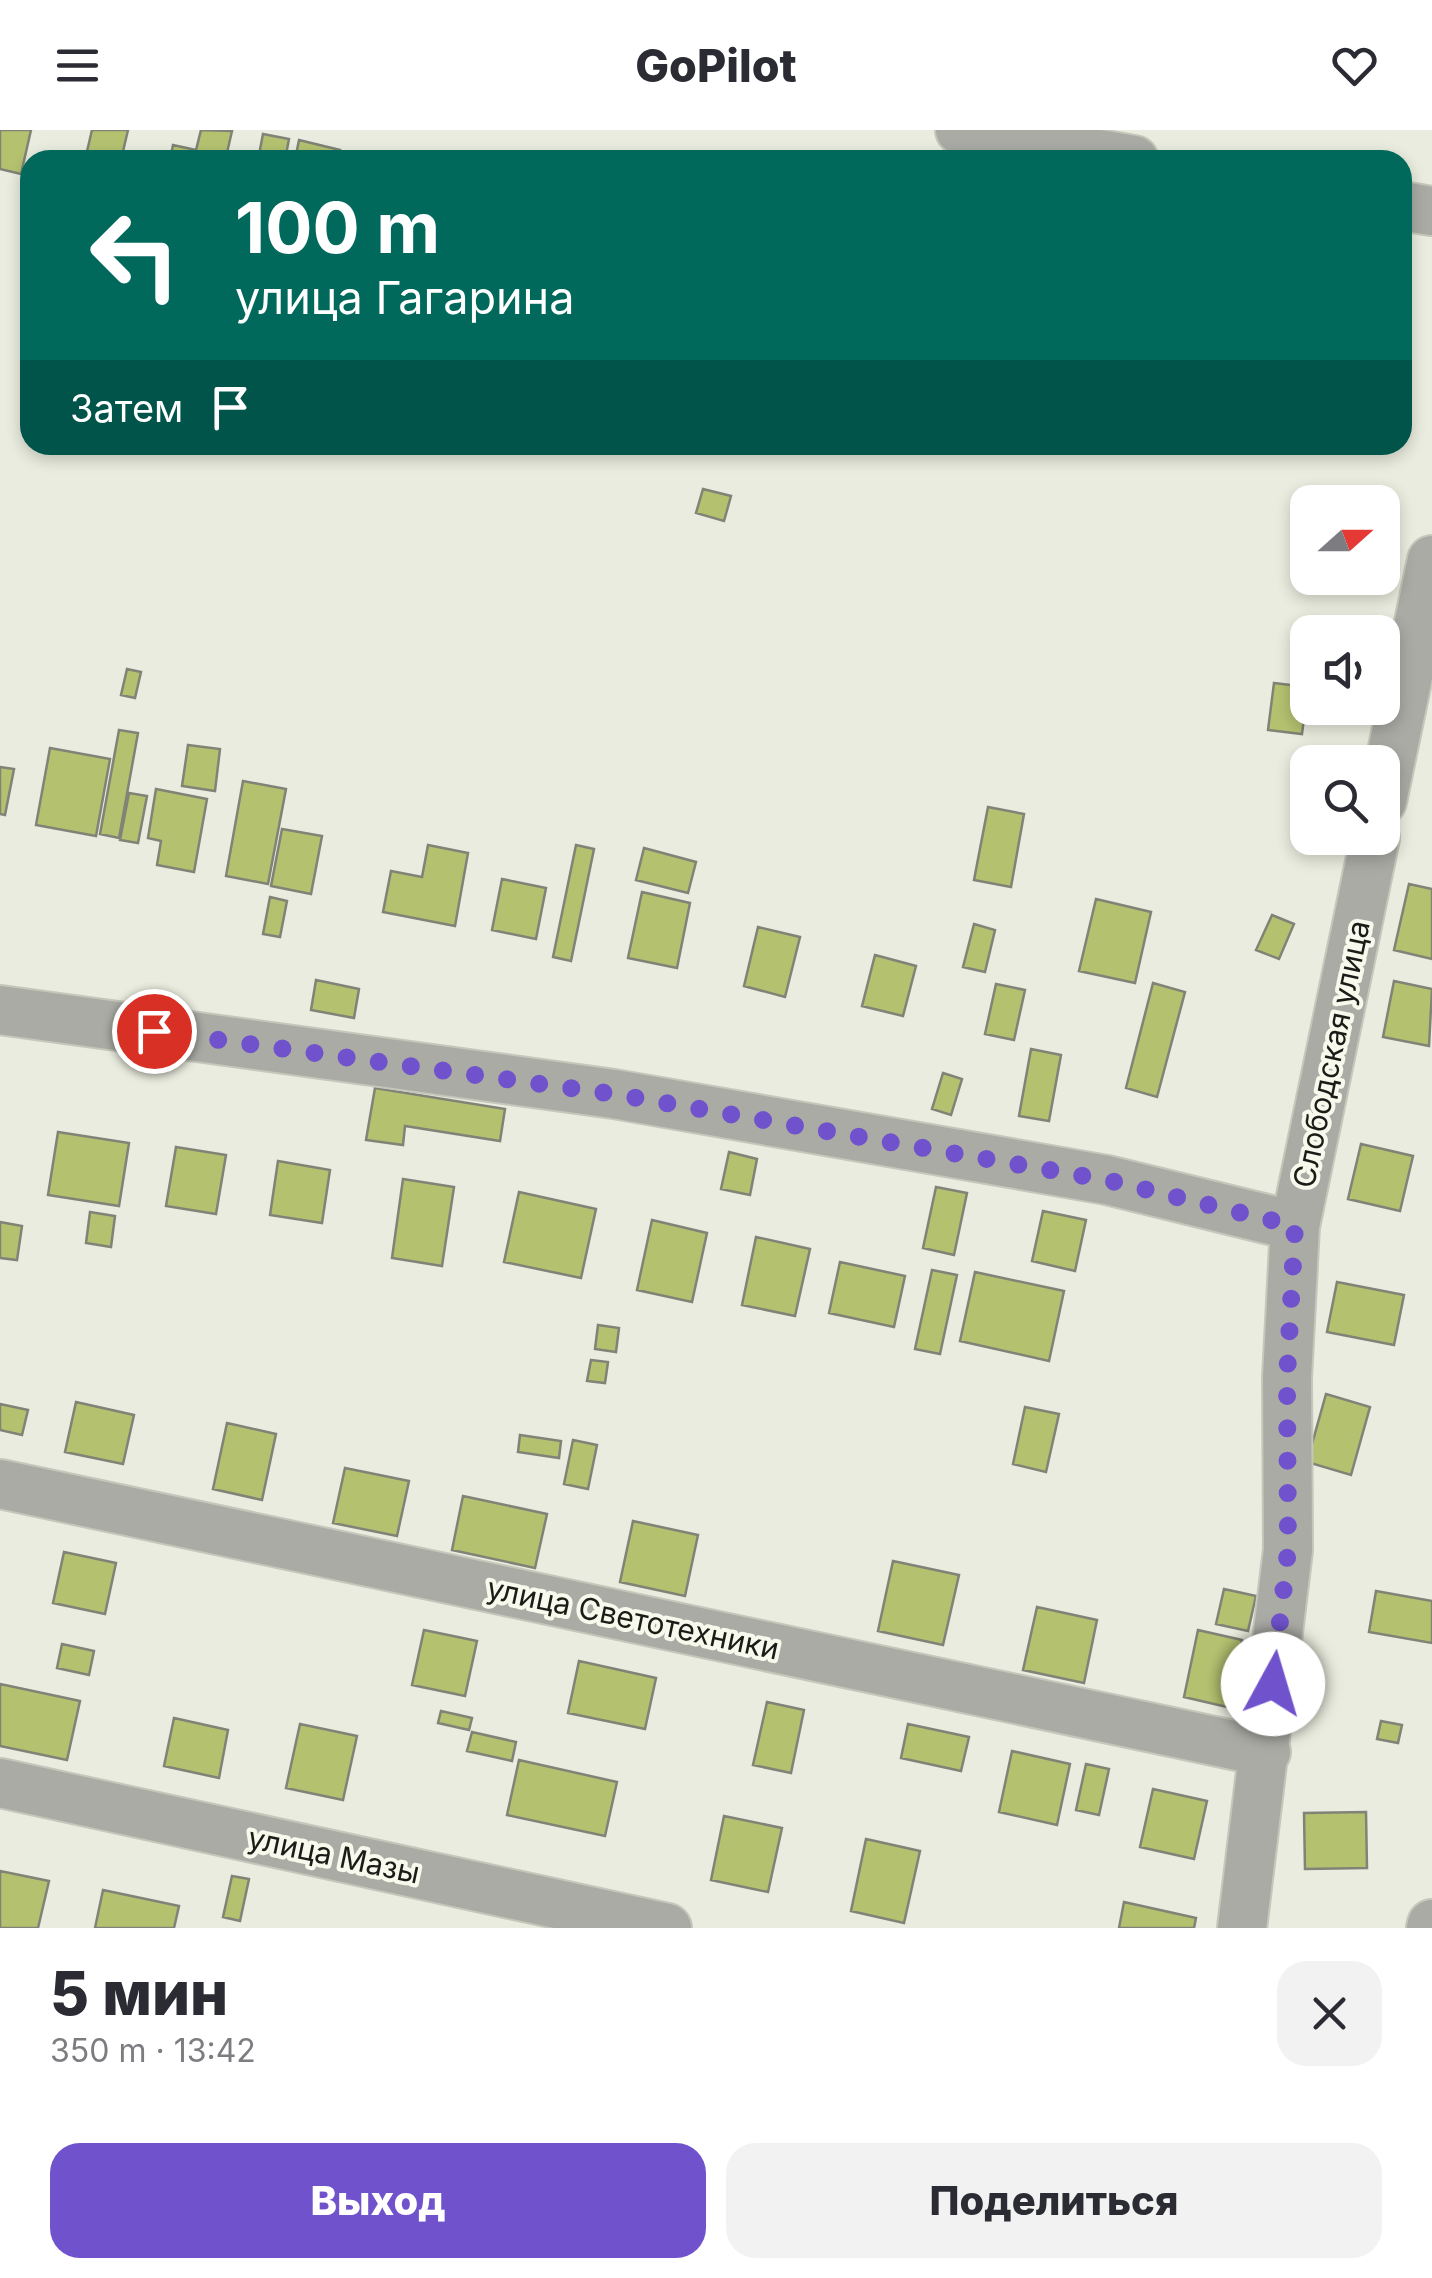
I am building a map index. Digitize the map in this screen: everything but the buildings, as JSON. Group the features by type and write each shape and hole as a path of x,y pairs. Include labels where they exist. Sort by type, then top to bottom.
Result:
{"street":[{"path":"960,130 1076,150"},
{"path":"1394,745 1432,560"},
{"name":"Слободская улица","path":"1242,1928 1288,1550 1287,1378 1295,1226 1371,855"},
{"path":"0,1010 614,1094 1107,1180 1295,1226"},
{"name":"улица Светотехники","path":"0,1484 1266,1752"},
{"name":"улица Мазы","path":"0,1783 667,1928"}],"route":[{"path":"154,1031 614,1094 1107,1180 1295,1226 1287,1378 1288,1550 1273,1684"}]}
